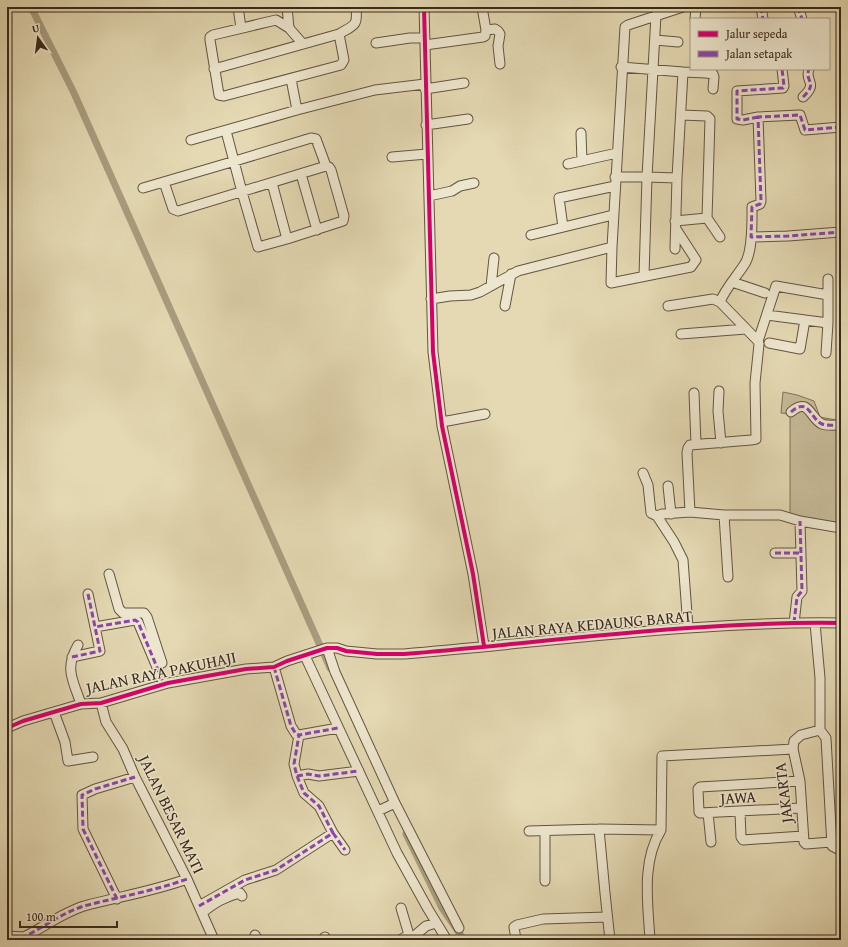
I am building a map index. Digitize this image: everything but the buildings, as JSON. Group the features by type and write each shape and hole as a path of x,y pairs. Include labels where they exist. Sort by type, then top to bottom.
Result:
{"street":[{"path":"238,7 241,28"},
{"path":"287,7 289,28"},
{"path":"214,69 302,43 339,34 355,24 357,21 356,7"},
{"path":"424,7 433,352 442,422 473,574 484,646"},
{"path":"376,43 410,38 424,42 483,37 486,30 482,7"},
{"path":"676,225 696,260 691,267 610,283 624,27 683,7"},
{"path":"696,7 696,18"},
{"path":"762,7 763,18"},
{"path":"798,7 802,18"},
{"path":"644,276 656,15"},
{"path":"302,43 289,28 276,20 213,35 210,37 219,95 222,96 342,65 344,60 339,34"},
{"path":"486,30 495,29 499,32 500,64"},
{"path":"655,40 678,42"},
{"path":"621,66 683,72 693,71 713,74 713,89"},
{"path":"782,70 784,86 782,88 737,91 738,120 758,117 800,115 805,130 841,127"},
{"path":"803,97 810,91 811,87 809,70"},
{"path":"675,249 677,178 683,72"},
{"path":"291,79 297,110"},
{"path":"191,140 297,110 376,90 464,83"},
{"path":"681,115 707,116 710,119 707,218 720,237"},
{"path":"720,302 732,282 746,264 751,237 752,207 760,204 761,201 758,117"},
{"path":"426,125 468,119"},
{"path":"142,188 235,161 311,138 316,139 326,166 331,168 344,219 342,222 260,248 257,247 235,161 226,131"},
{"path":"581,133 582,161"},
{"path":"568,164 617,153"},
{"path":"392,157 427,154"},
{"path":"164,182 173,209 178,211 326,166"},
{"path":"301,174 317,230"},
{"path":"563,227 559,198 615,181 648,177 677,178"},
{"path":"272,183 287,239"},
{"path":"429,196 452,191 460,186 474,183"},
{"path":"531,235 613,215"},
{"path":"676,225 707,218"},
{"path":"751,237 794,236 841,232"},
{"path":"432,299 450,296 470,296 512,274 529,268 612,247"},
{"path":"491,286 494,258"},
{"path":"505,306 512,274"},
{"path":"826,352 828,323 828,279"},
{"path":"732,282 765,293"},
{"path":"690,512 687,453 690,445 756,439 755,383 758,340 776,286 828,295"},
{"path":"668,306 712,298 720,302 758,340"},
{"path":"767,314 828,323"},
{"path":"768,343 800,349 804,320"},
{"path":"681,334 746,329"},
{"path":"719,391 718,411 721,443"},
{"path":"694,393 696,444"},
{"path":"791,412 796,407 802,406 809,410 818,422 841,426"},
{"path":"442,422 485,414"},
{"path":"643,473 648,485 651,513 657,516 674,542 683,560 688,627"},
{"path":"668,486 671,514"},
{"path":"657,516 662,514 690,512 724,515 780,515 800,521 841,528"},
{"path":"724,515 728,577"},
{"path":"794,623 797,597 802,591 800,521"},
{"path":"775,553 801,553"},
{"path":"109,574 119,609 123,613 144,613 147,617 166,683"},
{"path":"72,657 100,651 88,594"},
{"path":"95,627 126,621 135,620 138,622 166,683"},
{"name":"JALAN RAYA KEDAUNG BARAT","path":"324,649 337,648 346,651 377,654 404,654 688,627 794,623 841,623"},
{"path":"814,623 820,678 820,730 826,738 831,842 832,846 841,849"},
{"path":"78,645 70,662 70,670 81,704"},
{"path":"324,649 394,803 459,928"},
{"name":"JALAN RAYA PAKUHAJI","path":"7,728 23,721 81,704 101,703 166,683 246,669 274,666 324,649"},
{"path":"307,655 338,728 380,810 397,853 447,940"},
{"path":"274,666 291,726 296,734 299,735 338,728"},
{"name":"JALAN BESAR MATI","path":"101,703 106,722 123,749 135,777 187,879 214,940"},
{"path":"54,712 65,742 68,761 93,757"},
{"name":"JAKARTA","path":"820,730 801,735 794,741 793,749 800,781 804,842 806,844 831,842"},
{"path":"299,735 294,764 297,776 304,793 319,806 333,833 345,850"},
{"path":"650,940 647,884 650,858 656,836 660,830 662,756 793,749"},
{"path":"297,776 308,774 319,776 359,771"},
{"path":"117,899 83,829 82,795 95,789 135,777"},
{"path":"711,842 699,788 800,781"},
{"path":"380,810 394,803"},
{"name":"JAWA","path":"704,813 801,808"},
{"path":"740,812 742,839 803,836"},
{"path":"831,822 841,822"},
{"path":"529,831 599,829 660,830"},
{"path":"599,829 610,940"},
{"path":"545,830 545,881"},
{"path":"201,909 245,880 276,870 333,833"},
{"path":"7,936 24,939 60,916 82,907 117,899 187,879"},
{"path":"201,909 234,894 240,893 242,896"},
{"path":"401,908 412,938"},
{"path":"516,940 513,930 517,925 543,919 607,917"},
{"path":"400,940 412,938 426,926 436,923"}],"shaded area":[{"path":"783,392 814,401 820,417 841,421 841,526 790,514 790,414 781,413"}],"waterway":[{"path":"31,7 74,93 330,668"},
{"path":"406,834 442,908 464,940"}],"marked path":[{"path":"761,7 763,18"},
{"path":"798,7 802,18"},
{"path":"758,117 743,120 737,119 737,91 783,88 782,70"},
{"path":"803,97 808,92 811,85 808,77 809,70"},
{"path":"841,127 805,130 800,115 758,117 761,201 760,204 752,207 751,237 841,232"},
{"path":"791,412 802,406 806,407 822,424 841,425"},
{"path":"794,623 797,597 802,591 800,521"},
{"path":"775,553 801,553"},
{"path":"88,594 95,627 135,620 138,622 164,684"},
{"path":"72,657 100,651 95,627"},
{"path":"274,667 291,726 296,734 299,735"},
{"path":"199,906 245,880 276,870 333,833 319,806 304,793 294,764 299,735 338,728"},
{"path":"297,776 308,774 319,776 359,771"},
{"path":"117,899 83,829 82,795 95,789 135,777"},
{"path":"333,833 345,850"},
{"path":"24,940 24,937 61,916 84,906 162,887 187,879"},
{"path":"7,936 24,937"}],"cycle path":[{"path":"424,7 433,352 442,426 473,574 484,646"},
{"path":"7,728 23,721 81,704 101,703 168,683 246,669 274,667 287,661 327,648 377,654 404,654 622,633 732,625 841,623"}]}
